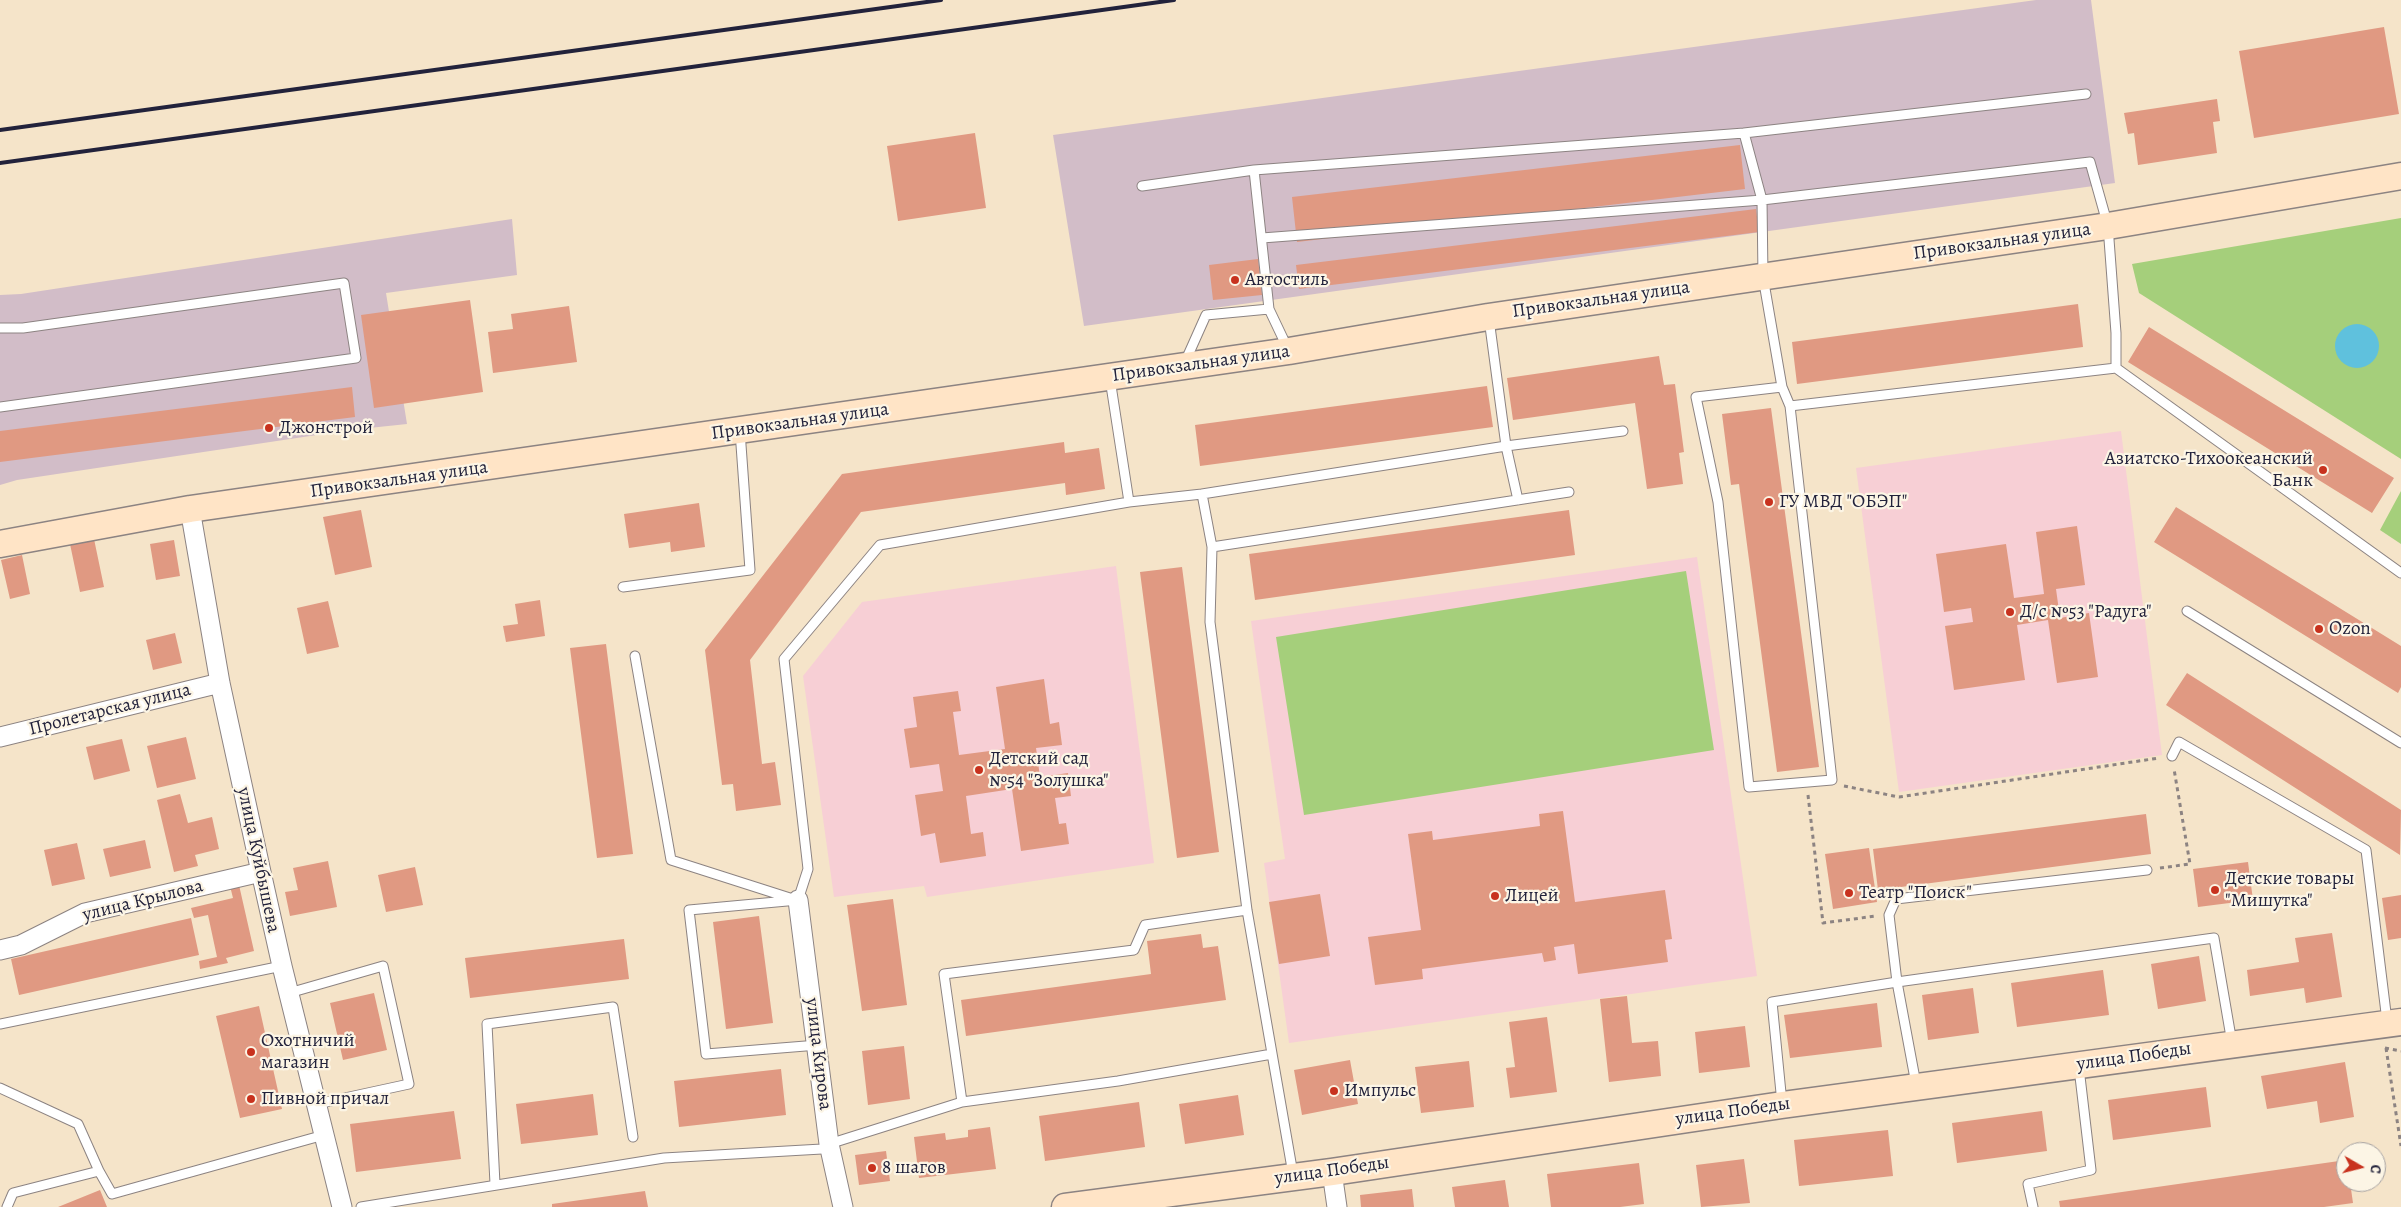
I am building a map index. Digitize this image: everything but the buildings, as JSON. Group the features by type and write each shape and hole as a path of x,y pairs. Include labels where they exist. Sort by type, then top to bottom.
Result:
{"street":[{"name":"Привокзальная улица","path":"0,544 190,509 1289,351 1488,317 2108,226 2401,176"},
{"name":"улица Куйбышева","path":"190,509 220,682 261,872 282,966 342,1207"},
{"name":"Пролетарская улица","path":"0,737 220,682"},
{"name":"улица Крылова","path":"0,950 21,945 85,913 261,872"},
{"name":"улица Кирова","path":"798,900 818,1044 829,1144 843,1207"},
{"name":"улица Победы","path":"1065,1207 1332,1172 1782,1105 2232,1043 2392,1031"},
{"path":"1332,1172 1337,1207"}],"lane":[{"path":"1142,186 1254,170 1744,133 2086,94"},
{"path":"1744,133 1762,200 1763,277 1782,387 1790,406 1832,780 1749,787 1718,502 1696,397 1782,387"},
{"path":"1262,238 1762,200 2090,162 2108,226 2116,333 2116,368"},
{"path":"1254,170 1269,309 1289,351"},
{"path":"0,328 23,328 344,284 356,358 0,407"},
{"path":"1183,366 1206,315 1269,309"},
{"path":"1488,317 1506,446 1518,500"},
{"path":"1790,406 2116,368 2401,573"},
{"path":"1110,377 1129,502"},
{"path":"623,587 750,570 740,431"},
{"path":"798,900 808,869 784,659 880,545 1129,502 1202,494 1506,446 1623,431"},
{"path":"1212,547 1569,492"},
{"path":"1202,494 1212,547 1210,622 1247,910 1294,1176"},
{"path":"2188,611 2401,743"},
{"path":"635,656 671,860 798,900"},
{"path":"2172,756 2179,742 2366,850 2392,1031"},
{"path":"1917,1087 1897,982 1889,915 1896,899 2147,870"},
{"path":"798,900 689,910 706,1054 818,1044"},
{"path":"962,1102 944,974 1134,950 1146,925 1247,910"},
{"path":"1782,1105 1772,1002 1897,982 2214,938 2232,1043"},
{"path":"0,1024 282,966"},
{"path":"289,993 383,966 409,1084 317,1104"},
{"path":"495,1184 487,1024 613,1007 633,1137"},
{"path":"361,1207 664,1158 822,1149 829,1144 962,1102 1118,1080 1272,1054"},
{"path":"2032,1207 2028,1184 2091,1170 2079,1065"},
{"path":"0,1088 78,1124 99,1171 112,1194 324,1135"},
{"path":"7,1207 13,1193 99,1171"}],"path":[{"path":"1832,780 1847,787 1899,797 2172,756 2190,864 2147,870"},
{"path":"1807,782 1823,923 1889,915"},
{"path":"2392,1031 2401,1146"}],"shaded area":[{"path":"2036,0 2091,0 2115,183 1084,326 1053,135"},
{"path":"512,219 517,275 386,293 407,424 350,430 17,480 0,485 0,295 21,294"},
{"name":"Д/с №53 \"Радуга\"","path":"2121,431 2162,755 1899,792 1856,468"},
{"path":"1697,557 1757,976 1289,1043 1264,863 1285,859 1251,621"},
{"name":"Детский сад №54 \"Золушка\"","path":"1116,566 1154,863 927,897 924,886 834,897 803,676 862,602"}],"green space":[{"path":"2401,218 2401,459 2139,293 2132,264"},
{"path":"2401,491 2401,544 2380,530"},
{"path":"1686,571 1714,750 1304,815 1276,637"}],"water":[{"path":"2353,324 2361,324 2373,330 2379,346 2373,362 2361,368 2353,368 2341,362 2335,350 2335,342 2341,330"}],"railway":[{"path":"0,130 941,0"},
{"path":"0,163 1174,0"}],"place":[{"name":"Автостиль","path":"1235,280"},
{"name":"Джонстрой","path":"269,428"},
{"name":"Азиатско-Тихоокеанский Банк","path":"2323,470"},
{"name":"ГУ МВД \"ОБЭП\"","path":"1769,502"},
{"name":"Д/с №53 \"Радуга\"","path":"2010,612"},
{"name":"Ozon","path":"2319,629"},
{"name":"Детский сад №54 \"Золушка\"","path":"979,770"},
{"name":"Детские товары \"Мишутка\"","path":"2215,890"},
{"name":"Театр \"Поиск\"","path":"1849,893"},
{"name":"Лицей","path":"1495,896"},
{"name":"Охотничий магазин","path":"251,1052"},
{"name":"Импульс","path":"1334,1091"},
{"name":"Пивной причал","path":"251,1099"},
{"name":"8 шагов","path":"872,1168"}]}
